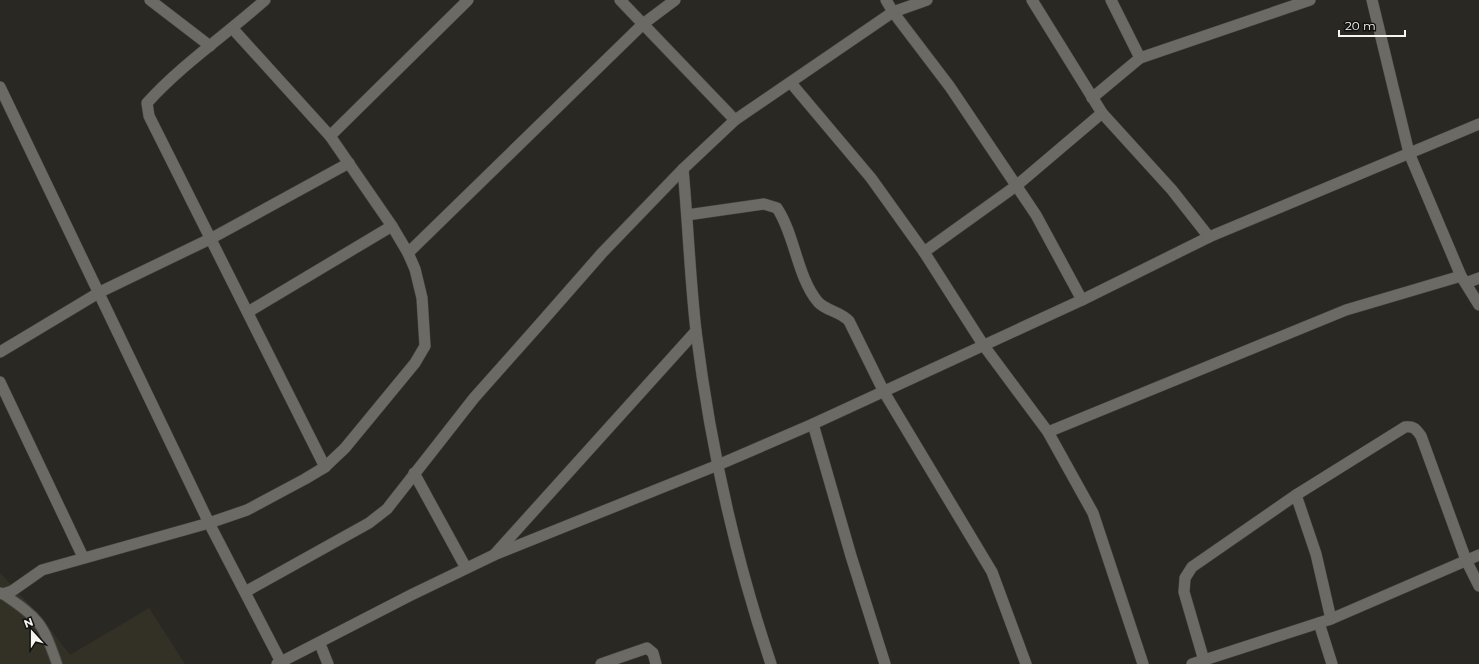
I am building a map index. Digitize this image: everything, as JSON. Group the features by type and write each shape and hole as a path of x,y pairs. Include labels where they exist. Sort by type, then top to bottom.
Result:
{"street":[{"path":"150,0 210,46"},
{"path":"265,0 233,29 210,46 147,104 149,116 212,238 325,467"},
{"path":"330,136 468,0"},
{"path":"620,0 735,120"},
{"path":"408,252 643,24 675,0"},
{"path":"886,0 893,12 950,87 1036,215 1082,300"},
{"path":"245,592 369,523 387,509 474,398 602,253 683,169 735,120 893,12 927,0"},
{"path":"1032,0 1102,113 1172,190 1209,237"},
{"path":"1111,0 1140,58"},
{"path":"1092,98 1140,58 1310,0"},
{"path":"1372,0 1409,153 1464,279 1479,305"},
{"path":"1,593 21,586 42,570 83,557 209,523 247,510 277,495 325,467 345,448 415,363 424,346 422,298 415,269 408,252 392,226 330,136 233,29"},
{"path":"791,83 871,178 924,252 984,346 1048,432 1093,513 1143,664"},
{"path":"0,87 100,292 209,523 245,592 279,663 320,644 404,598 494,555 718,465 813,424 1082,300 1209,237 1479,124"},
{"path":"924,252 1016,186 1102,113"},
{"path":"0,352 100,292 212,238 349,163"},
{"path":"683,169 696,331 718,465 758,625 771,664"},
{"path":"687,215 764,204 777,208 800,265 818,303 844,315 849,322 884,392 992,572 1026,664"},
{"path":"248,312 392,226"},
{"path":"1048,432 1346,310 1464,279 1479,278"},
{"path":"494,555 696,331"},
{"path":"0,382 83,557"},
{"path":"813,424 851,556 885,664"},
{"path":"1205,662 1184,592 1185,578 1192,568 1296,495 1405,427 1412,427 1417,430 1421,436 1466,560 1479,586"},
{"path":"414,473 466,568"},
{"path":"1296,495 1316,554 1331,619"},
{"path":"1192,664 1205,662 1331,619 1479,555"},
{"path":"1319,623 1332,664"},
{"path":"320,644 328,664"},
{"path":"601,664 646,648 653,653 656,664"}],"lane":[{"path":"1,593 30,611 38,621 48,639 57,664"}],"shaded area":[{"path":"0,573 40,616 70,655 149,608 185,664 0,664"}]}
